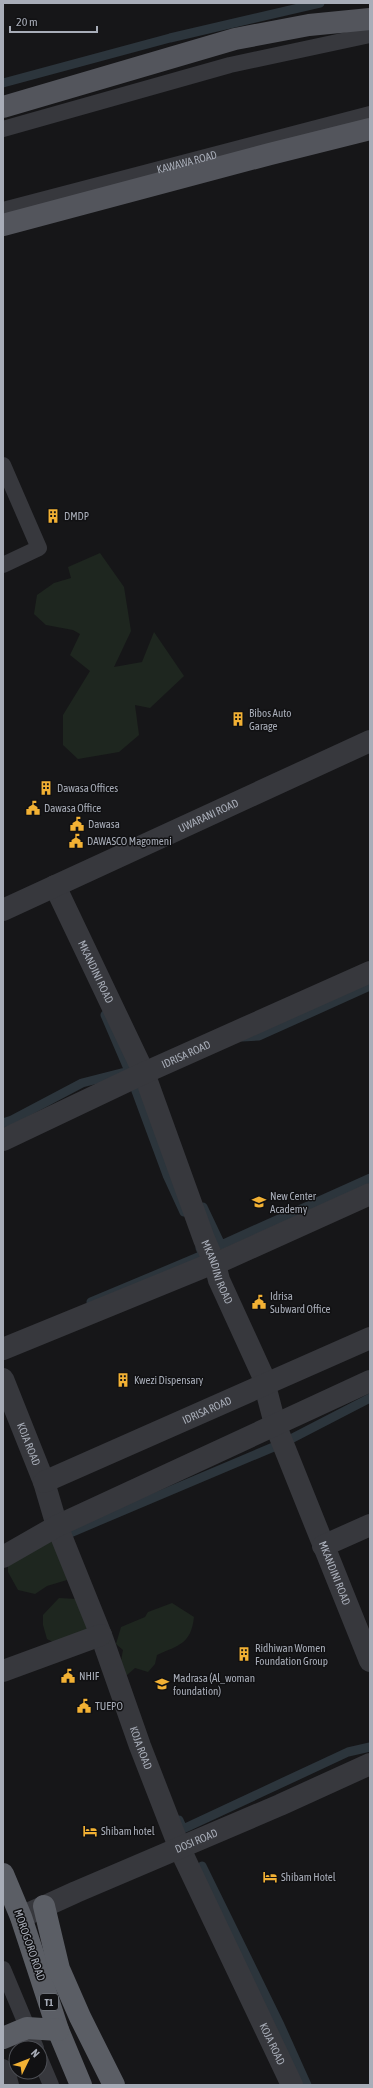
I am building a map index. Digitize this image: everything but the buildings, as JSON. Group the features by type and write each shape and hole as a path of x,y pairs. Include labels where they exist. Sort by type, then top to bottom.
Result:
{"highway":[{"name":"MOROGORO ROAD","path":"3,1874 21,1917 58,2030 80,2085"},
{"path":"44,1906 59,1969 80,2017 114,2085"},
{"path":"3,2038 32,2038 58,2030"}],"main road":[{"path":"3,107 236,39 309,25 370,19"},
{"name":"KAWAWA ROAD","path":"3,225 370,129"}],"street":[{"name":"UWARANI ROAD","path":"3,910 370,741"},
{"name":"MKANDINI ROAD","path":"55,886 144,1073 204,1239 215,1264 219,1280 266,1383 275,1424 370,1661"},
{"name":"IDRISA ROAD","path":"3,1140 144,1073 370,972"},
{"path":"3,1349 206,1266 215,1264 370,1194"},
{"name":"IDRISA ROAD","path":"44,1482 370,1338"},
{"name":"KOJA ROAD","path":"3,1379 44,1482 57,1526 101,1635 140,1746 180,1849 292,2085"},
{"path":"3,1557 57,1526 370,1381"},
{"path":"323,1546 370,1525"},
{"path":"3,1671 101,1635"},
{"name":"DOSI ROAD","path":"21,1917 180,1849 370,1764"}],"lane":[{"path":"3,129 230,65 370,35"},
{"name":"KAWAWA ROAD","path":"3,210 370,114"},
{"path":"3,465 39,548 3,565"},
{"path":"3,1969 32,2038"},
{"path":"3,2067 7,2070 12,2085"}],"shaded area":[{"path":"100,553 124,587 131,631 114,667 142,662 154,632 184,676 150,708 135,705 139,735 119,752 78,759 63,745 63,715 90,671 70,655 80,634 73,630 46,625 34,614 37,595 54,583 71,578 68,567"},
{"path":"60,1534 67,1580 47,1586 35,1594 18,1590 8,1572 8,1554"},
{"path":"59,1598 77,1599 99,1622 59,1645 47,1639 43,1625 43,1615"},
{"path":"172,1603 194,1617 190,1633 187,1638 178,1646 157,1655 155,1664 148,1672 135,1668 127,1675 119,1672 123,1650 116,1644 121,1627 145,1617 148,1612"}],"waterway":[{"path":"3,83 170,38 320,3"},
{"path":"242,1037 259,1036 370,986"},
{"path":"3,1123 12,1120 82,1083 129,1071 105,1015"},
{"path":"133,1083 167,1175 184,1212"},
{"path":"203,1207 221,1245 370,1178"},
{"path":"91,1302 203,1255 200,1248"},
{"path":"64,1538 63,1536 283,1443 370,1398"},
{"path":"179,1820 183,1829 348,1752 370,1747"},
{"path":"202,1866 280,2025 307,2085"}],"place":[{"name":"DMDP","path":"53,516"},
{"name":"Bibos Auto Garage","path":"238,719"},
{"name":"Dawasa Offices","path":"46,788"},
{"name":"Dawasa Office","path":"33,808"},
{"name":"Dawasa","path":"77,824"},
{"name":"DAWASCO Magomeni","path":"76,841"},
{"name":"New Center Academy","path":"259,1202"},
{"name":"Idrisa Subward Office","path":"259,1302"},
{"name":"Kwezi Dispensary","path":"123,1380"},
{"name":"Ridhiwan Women Foundation Group","path":"244,1654"},
{"name":"NHIF","path":"68,1676"},
{"name":"Madrasa (Al_woman foundation)","path":"162,1684"},
{"name":"TUEPO","path":"84,1706"},
{"name":"Shibam hotel","path":"90,1831"},
{"name":"Shibam Hotel","path":"270,1877"}]}
